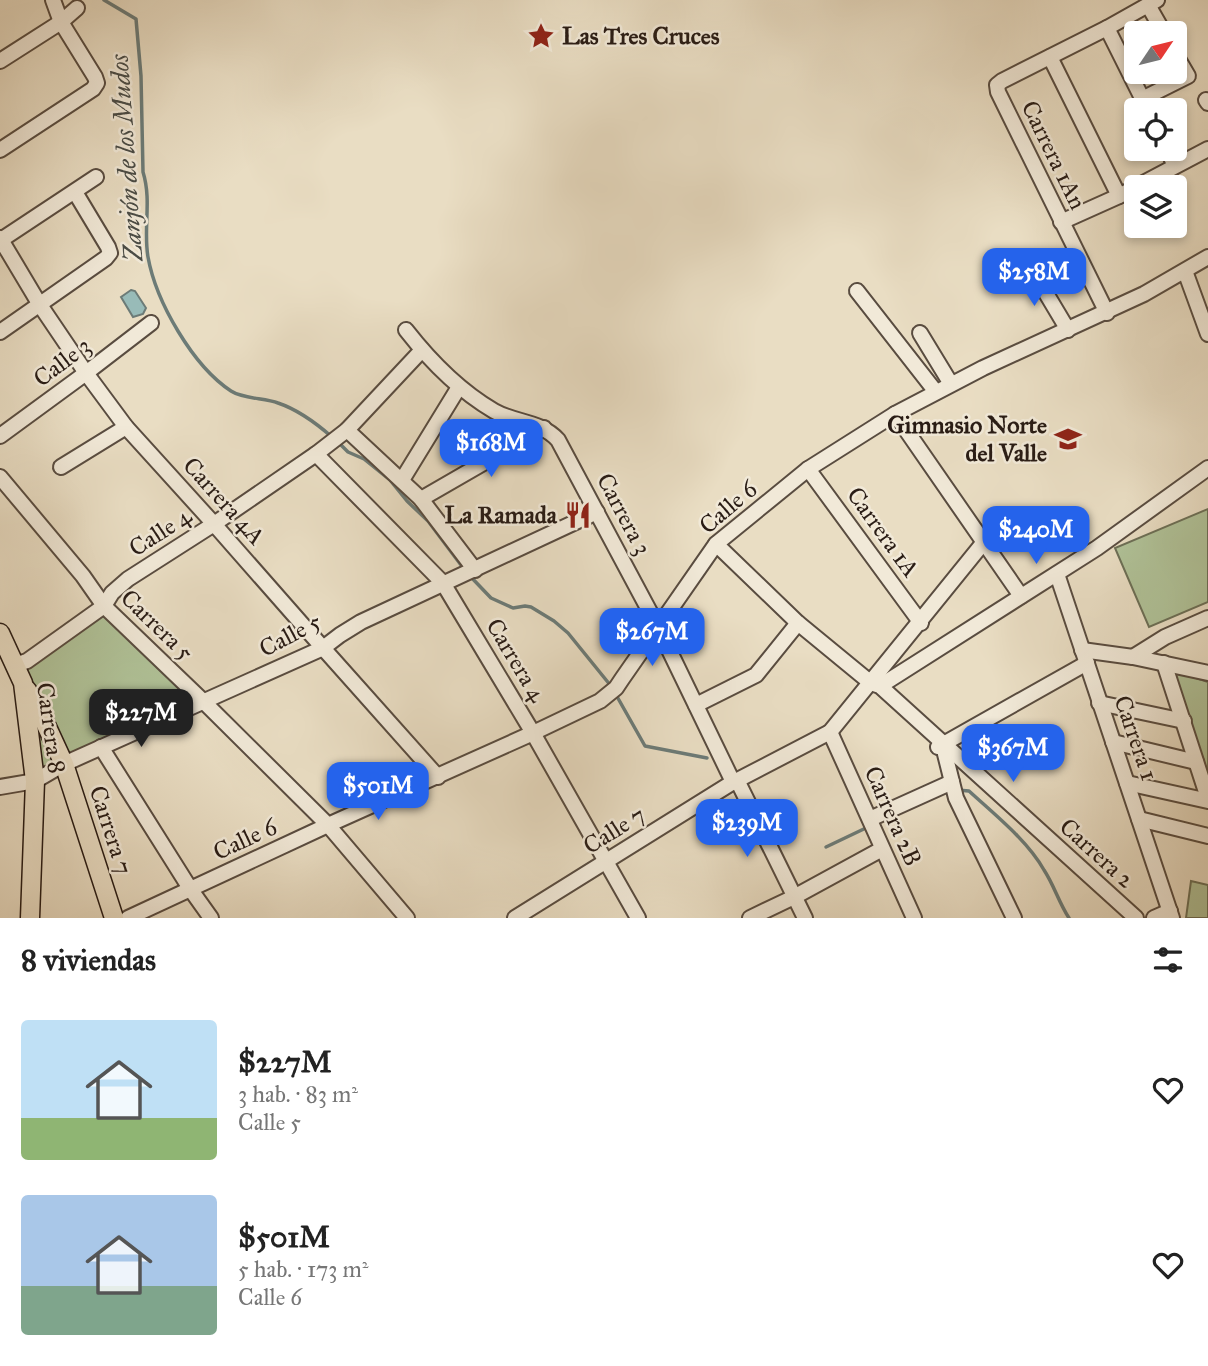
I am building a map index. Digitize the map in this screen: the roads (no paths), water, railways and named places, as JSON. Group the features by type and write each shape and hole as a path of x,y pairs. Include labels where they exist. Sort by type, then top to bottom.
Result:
{"main road":[{"name":"Carrera 8","path":"2,643 23,683 35,781 30,918"},
{"name":"Carrera 7","path":"23,683 64,764 114,918"}],"street":[{"path":"0,150 93,89 97,83 61,22 54,0"},
{"path":"1119,196 1050,57 1153,3 1160,21"},
{"path":"0,61 61,22 77,8"},
{"path":"1107,28 1142,98"},
{"name":"Carrera 1An","path":"1050,57 1002,81 997,85 998,92 1107,313"},
{"path":"1154,98 1176,84"},
{"path":"1061,222 1119,196 1208,149"},
{"path":"1173,161 1175,166"},
{"path":"1,239 96,177"},
{"path":"0,332 110,253 75,192"},
{"name":"Carrera 4A","path":"1,239 40,305 125,427 438,777"},
{"name":"Calle 6","path":"128,918 600,701 612,691 716,544 808,469 895,414 951,384 1144,295 1208,257"},
{"path":"1031,268 1068,330"},
{"path":"1185,271 1208,334"},
{"path":"857,291 936,392"},
{"name":"Calle 3","path":"0,436 151,323"},
{"path":"407,330 422,350 459,387 495,411 544,428"},
{"path":"920,333 951,384"},
{"name":"Calle 4","path":"15,665 27,662 104,606 112,593 128,579 214,524 345,432 422,350"},
{"path":"402,480 459,387"},
{"path":"895,414 1021,596"},
{"path":"61,467 125,427"},
{"path":"421,499 544,428"},
{"name":"Carrera 3","path":"544,428 558,440 597,512 658,627 791,898 805,918"},
{"path":"345,432 421,499 469,572"},
{"name":"Carrera 4","path":"316,454 443,583 533,733 638,918"},
{"name":"Calle 7","path":"515,918 733,782 830,733 875,685 1097,548 1208,468"},
{"name":"Carrera 1A","path":"808,469 920,622"},
{"name":"Carrera 5","path":"0,477 83,576 104,606 328,825 407,918"},
{"name":"Calle 5","path":"5,786 35,781 64,764 323,648 361,622 597,512"},
{"path":"875,685 920,622 985,542"},
{"name":"Carrera 2","path":"716,544 798,624 875,685 875,690 1136,918"},
{"name":"Carrera 1","path":"1057,573 1171,915"},
{"path":"1132,657 1165,637 1208,618"},
{"path":"696,705 756,675 798,624"},
{"path":"1014,918 953,789 942,748 1084,656 1132,657 1208,673"},
{"path":"1128,783 1208,799 1164,663"},
{"path":"1099,703 1184,722"},
{"name":"Carrera 2B","path":"830,733 914,918"},
{"path":"1113,742 1196,762"},
{"path":"101,747 211,918"},
{"name":"Carrera 2","path":"942,748 1126,918"},
{"path":"750,918 791,898 875,832 953,789"},
{"path":"1139,819 1208,836"},
{"name":"Carrera 3","path":"791,898 796,918"},
{"path":"1154,918 1171,915"}],"water":[{"path":"131,290 135,291 146,308 143,314 133,317 121,297"}],"waterway":[{"name":"Zanjón de los Mudos","path":"104,0 136,19 141,76 143,172 147,194 148,257 152,275 168,313 178,332 203,366 231,391 286,406 307,417 332,437"},
{"name":"Zanjón de los Mudos","path":"338,442 348,452 364,459 390,480 428,521 464,569"},
{"name":"Zanjón de los Mudos","path":"469,575 491,598 513,608 531,607 554,621 568,633 611,686"},
{"name":"Zanjón de los Mudos","path":"615,693 645,746 707,758"},
{"name":"Zanjón de los Mudos","path":"957,790 969,791 1029,848 1048,876 1069,918"},
{"name":"Zanjón de los Mudos","path":"826,847 868,827"}],"place":[{"name":"Las Tres Cruces","path":"541,36"},
{"name":"Gimnasio Norte del Valle","path":"1068,439"},
{"name":"La Ramada","path":"578,515"}]}
